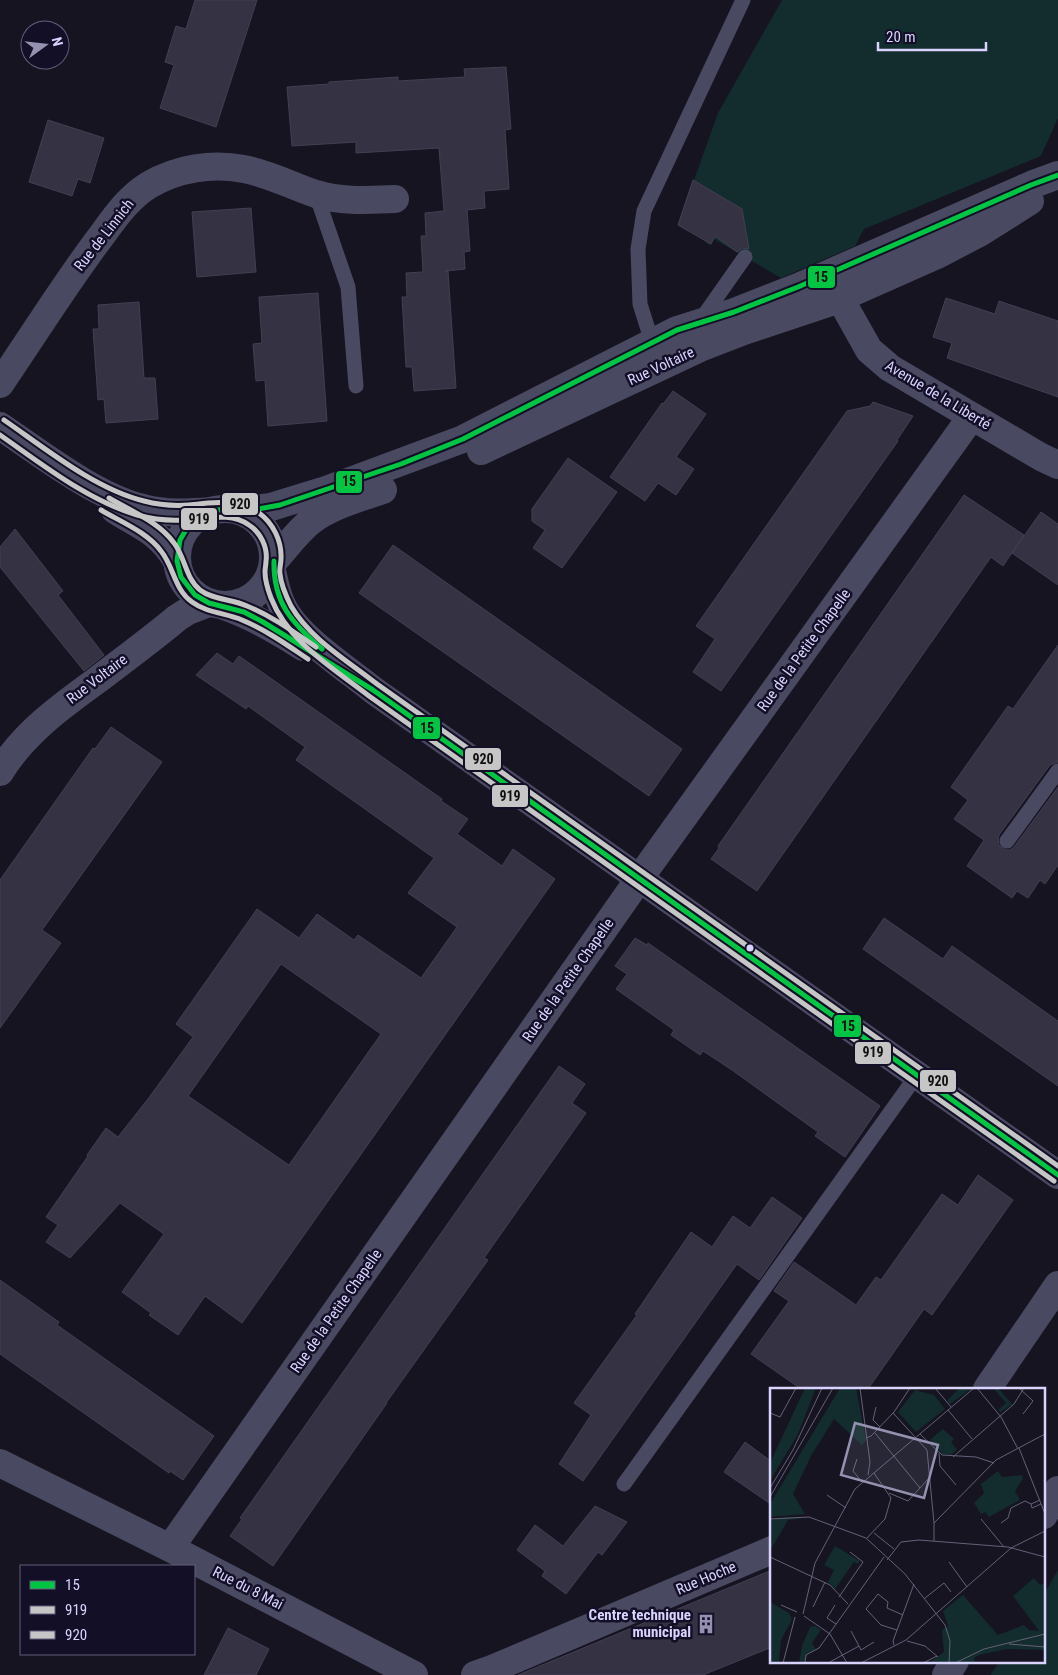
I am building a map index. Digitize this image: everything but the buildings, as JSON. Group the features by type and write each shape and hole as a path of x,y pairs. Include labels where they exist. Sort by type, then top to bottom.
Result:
{"street":[{"name":"Rue de Linnich","path":"0,384 79,267 123,207 134,196 150,185 186,170 225,166 270,176 316,194 352,200 395,199"},
{"name":"Rue Voltaire","path":"240,511 272,507 323,491 463,439 677,330 769,299 1058,175"},
{"name":"Rue Voltaire","path":"273,566 302,530 323,514 356,499 440,469 707,345 840,298 955,246 1058,184"},
{"name":"Avenue de la Liberté","path":"832,273 840,298 869,350 890,368 1058,465"},
{"name":"Rue de la Petite Chapelle","path":"170,1548 639,879 972,416"},
{"path":"0,426 71,474 110,495 141,508 171,513 226,509 240,511 253,518 263,527 273,547 273,566 278,595 289,617 306,635 373,690"},
{"path":"71,474 100,500 163,541 177,561 184,583 195,595 244,612 264,622 373,690 1058,1175"},
{"path":"177,561 180,540 187,528 198,518 212,511"},
{"path":"217,604 240,604 254,597 265,586 273,566"},
{"name":"Rue Voltaire","path":"0,772 21,744 40,724 64,704 177,618 188,611 217,604"},
{"path":"988,1388 1058,1285"},
{"name":"Rue du 8 Mai","path":"0,1463 170,1548 414,1675"},
{"path":"1046,1511 1058,1490"},
{"name":"Rue Hoche","path":"475,1675 492,1670 770,1551"},
{"path":"946,1675 954,1662"}],"lane":[{"path":"652,342 640,304 638,249 644,211 742,0"},
{"path":"316,194 348,287 356,386"},
{"path":"698,323 745,257"},
{"path":"1007,841 1058,771"},
{"path":"624,1484 917,1076"}],"green space":[{"path":"782,0 1058,0 1058,118 1041,156 864,229 855,246 781,278 714,239 710,245 706,243 707,241 678,225 718,113"},
{"path":"1058,1570 1058,1675 990,1675 999,1662 1046,1662 1046,1591"}],"transit line":[{"name":"15","path":"1058,175 798,287 734,312 677,330 463,439 401,464 280,505 253,510 226,509 211,511 198,518 187,528 180,540 177,561 181,577 195,595 209,603 244,612 263,622 373,690 1058,1175"},
{"name":"920","path":"4,420 71,467 89,478 126,495 167,505 216,502 234,503 251,508 259,513 276,533 281,552 281,578 291,606 308,629 330,649 1058,1166"},
{"name":"919","path":"0,435 49,470 83,491 137,515 148,518 177,520 225,517 233,518 249,525 260,536 266,550 266,582 271,598 288,628 313,653 369,696 1054,1181"},
{"name":"920","path":"109,498 144,518 168,536 178,549 192,580 200,590 211,596 256,610 316,647"},
{"name":"919","path":"101,510 149,538 155,544 169,564 181,591 192,602 210,611 251,624 308,659"},
{"name":"15","path":"274,561 277,589 286,611 293,621 322,649"}],"place":[{"name":"Centre technique municipal","path":"706,1624"}]}
